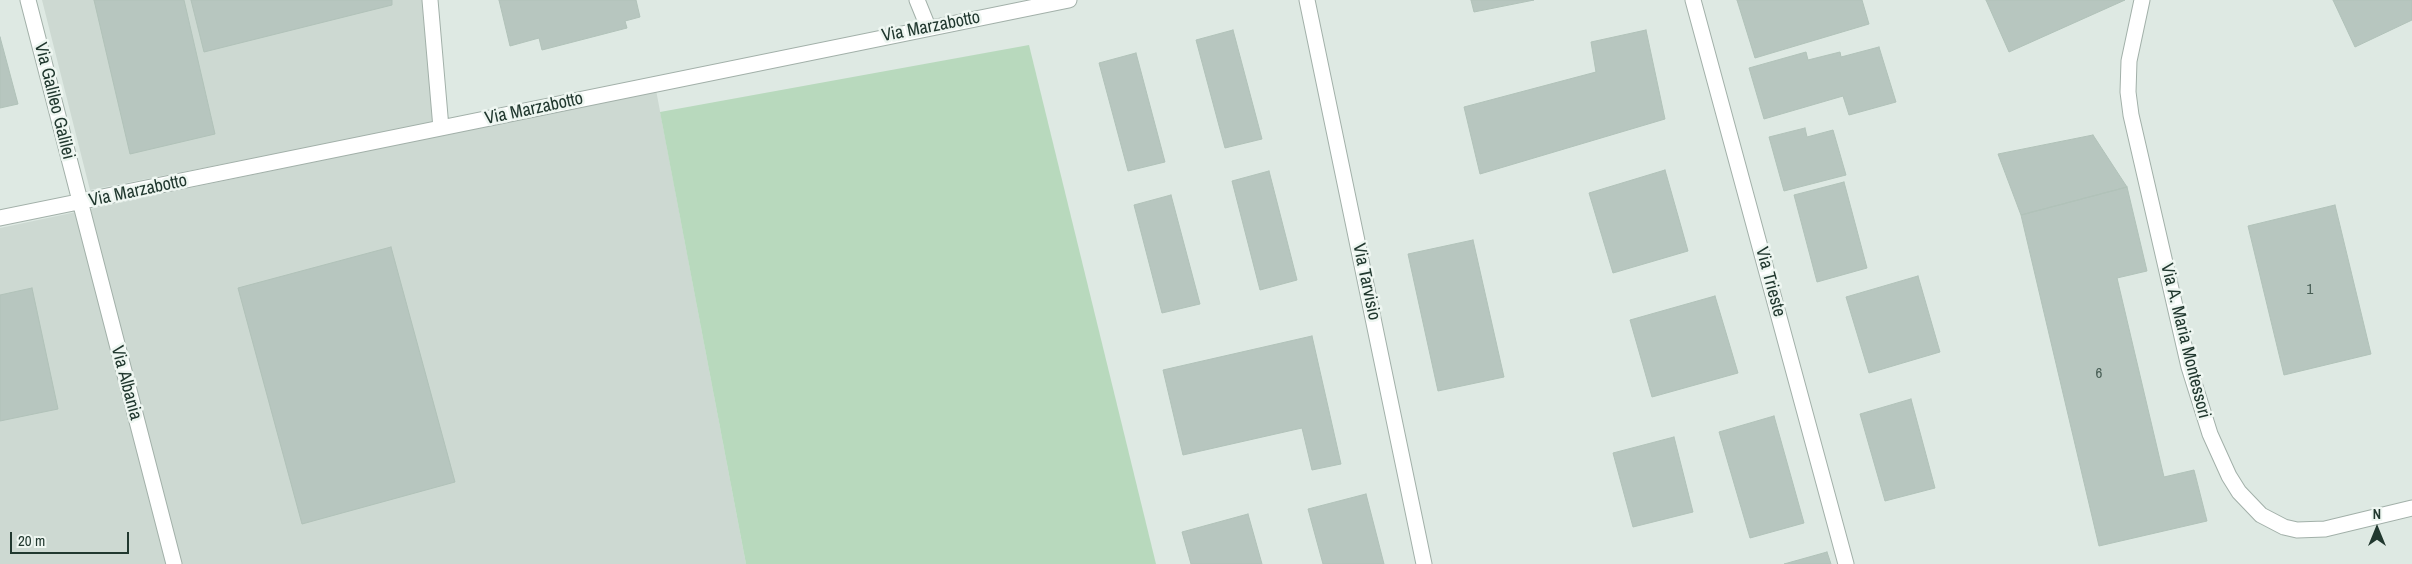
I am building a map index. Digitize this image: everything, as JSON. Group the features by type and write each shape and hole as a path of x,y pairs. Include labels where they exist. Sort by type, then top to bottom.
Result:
{"street":[{"name":"Via Galileo Galilei","path":"28,0 79,203"},
{"path":"430,0 441,128"},
{"path":"917,0 928,27"},
{"name":"Via Marzabotto","path":"0,218 928,27 1068,0"},
{"name":"Via Tarvisio","path":"1307,0 1424,564"},
{"name":"Via Trieste","path":"1693,0 1846,564"},
{"name":"Via A. Maria Montessori","path":"2142,0 2129,61 2128,92 2132,116 2189,367 2210,434 2229,476 2239,492 2261,515 2284,527 2297,530 2325,529 2412,508"},
{"name":"Via Albania","path":"79,203 174,564"}],"shaded area":[{"path":"42,0 422,0 433,123 90,190"},
{"path":"656,90 746,564 0,564 0,228"}],"green space":[{"path":"1029,45 1156,564 746,564 660,112"}],"building":[{"path":"94,0 184,0 215,134 130,154"},
{"path":"191,0 392,0 392,5 204,52"},
{"path":"499,0 636,0 640,17 625,21 627,28 542,50 539,38 510,46"},
{"path":"1471,0 1534,0 1474,12"},
{"path":"1737,0 1862,0 1869,24 1755,58"},
{"path":"1986,0 2125,0 2009,52"},
{"path":"2333,0 2412,0 2412,20 2355,47"},
{"path":"1233,30 1262,139 1225,148 1196,40"},
{"path":"1646,30 1665,119 1480,174 1464,107 1596,72 1591,42"},
{"path":"0,37 18,104 0,108"},
{"path":"1879,47 1896,102 1849,115 1843,96 1764,119 1749,68 1806,52 1808,60 1840,52 1841,57"},
{"path":"1136,53 1165,162 1128,171 1099,63"},
{"path":"1805,128 1807,137 1833,130 1846,175 1784,191 1769,137"},
{"path":"2093,135 2127,187 2021,215 1998,154"},
{"path":"1665,170 1688,251 1613,273 1589,193"},
{"path":"1269,171 1297,280 1260,290 1232,181"},
{"path":"1844,182 1867,268 1817,282 1794,195"},
{"path":"2127,187 2147,271 2117,278 2164,477 2194,470 2207,521 2099,546 2021,215"},
{"path":"1171,195 1200,304 1162,313 1134,205"},
{"path":"2335,205 2371,354 2284,375 2248,226"},
{"path":"1473,240 1504,377 1438,391 1408,254"},
{"path":"391,247 455,482 302,524 238,288"},
{"path":"1918,276 1940,352 1869,373 1846,297"},
{"path":"32,288 58,409 0,421 0,295"},
{"path":"1715,296 1738,373 1652,397 1630,320"},
{"path":"1312,336 1341,464 1312,470 1302,428 1183,455 1163,370"},
{"path":"1911,399 1935,488 1885,501 1860,414"},
{"path":"1774,416 1804,523 1750,538 1719,432"},
{"path":"1674,437 1693,512 1633,527 1613,453"},
{"path":"1366,494 1384,564 1323,564 1308,509"},
{"path":"1248,514 1262,564 1191,564 1182,532"},
{"path":"1827,552 1831,564 1784,564"}]}
